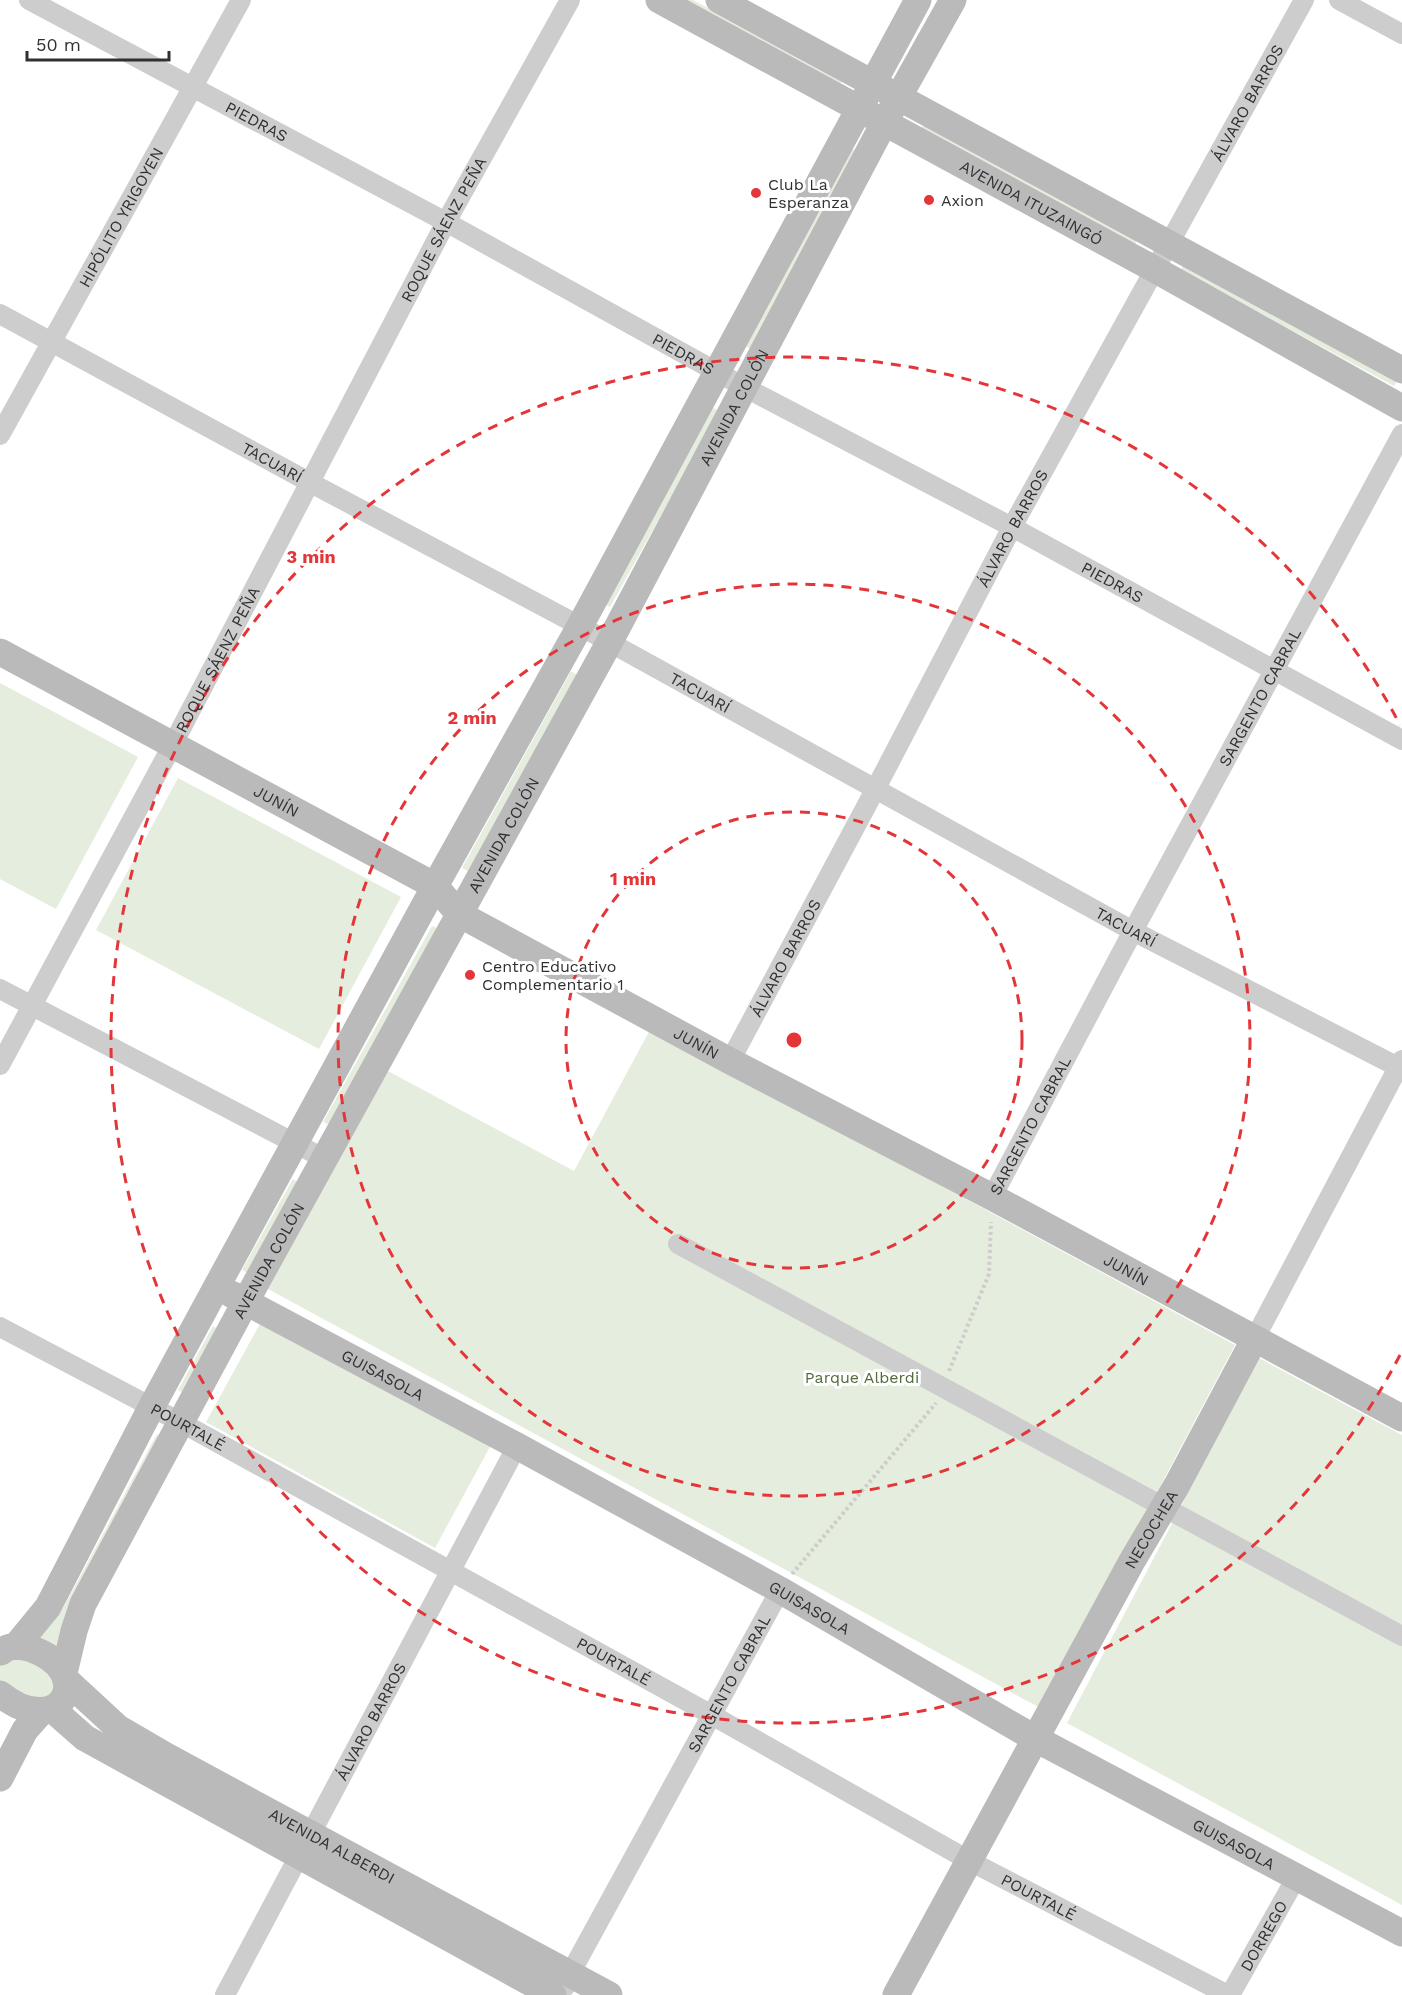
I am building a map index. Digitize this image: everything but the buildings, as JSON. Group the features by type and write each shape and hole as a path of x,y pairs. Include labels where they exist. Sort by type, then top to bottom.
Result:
{"main road":[{"name":"AVENIDA ITUZAINGÓ","path":"659,0 1154,269 1402,408"},
{"name":"AVENIDA ITUZAINGÓ","path":"719,0 1402,370"},
{"name":"AVENIDA COLÓN","path":"7,1647 48,1607 217,1286 580,626 918,0"},
{"name":"AVENIDA COLÓN","path":"47,1710 63,1700 66,1693 65,1677 74,1631 83,1604 246,1301 609,643 884,123 953,0"},
{"name":"JUNÍN","path":"0,652 435,886 459,914 730,1061 992,1197 1402,1418"},
{"name":"GUISASOLA","path":"217,1286 780,1590 1036,1739 1402,1933"},
{"name":"NECOCHEA","path":"896,1995 1254,1340"},
{"name":"AVENIDA ALBERDI","path":"7,1647 38,1652 57,1665 65,1677 118,1728 553,1995"},
{"path":"0,1694 24,1708 47,1710"},
{"name":"AVENIDA ALBERDI","path":"47,1710 85,1738 306,1845 566,1984 609,1995"},
{"path":"0,1778 25,1730 47,1710"}],"street":[{"name":"PIEDRAS","path":"29,0 446,222 744,387 1012,527 1402,740"},
{"name":"HIPÓLITO YRIGOYEN","path":"0,435 241,0"},
{"name":"ROQUE SÁENZ PEÑA","path":"0,1065 311,483 446,222 570,0"},
{"name":"ÁLVARO BARROS","path":"730,1061 1012,527 1304,0"},
{"path":"1340,0 1402,34"},
{"name":"TACUARÍ","path":"0,314 580,626 1133,931 1401,1065"},
{"name":"SARGENTO CABRAL","path":"992,1197 1402,434"},
{"path":"0,989 325,1159"},
{"name":"NECOCHEA","path":"1254,1340 1401,1065"},
{"path":"678,1244 1402,1636"},
{"name":"POURTALÉ","path":"0,1327 182,1423 710,1714 969,1860 1229,1995"},
{"name":"ÁLVARO BARROS","path":"225,1995 517,1446"},
{"name":"SARGENTO CABRAL","path":"566,1984 710,1714 780,1590"},
{"name":"DORREGO","path":"1229,1995 1296,1878"}],"path":[{"name":"SARGENTO CABRAL","path":"780,1590 935,1405 989,1274 992,1197"}],"green space":[{"path":"680,0 693,0 842,81 839,86"},
{"path":"924,124 1137,240 1135,245 921,129"},
{"path":"853,149 859,152 750,349 744,345"},
{"path":"1183,265 1397,381 1394,386 1181,270"},
{"path":"713,408 719,411 610,607 604,604"},
{"path":"571,671 577,675 468,871 462,868"},
{"path":"0,683 138,757 56,909 0,879"},
{"path":"178,778 401,897 319,1049 96,930"},
{"path":"432,926 439,929 330,1125 323,1122"},
{"name":"Parque Alberdi","path":"651,1028 1235,1345 1042,1709 268,1289 386,1070 574,1171"},
{"path":"293,1179 299,1183 248,1273 242,1270"},
{"path":"262,1320 491,1445 435,1548 206,1422"},
{"path":"213,1326 219,1330 184,1393 178,1390"},
{"path":"1259,1358 1402,1435 1402,1905 1067,1723"},
{"path":"157,1434 161,1437 58,1648 35,1636 49,1626 61,1612"},
{"path":"4,1658 34,1660 59,1685 43,1703 0,1682 0,1663"}],"place":[{"name":"Club La Esperanza","path":"756,193"},
{"name":"Axion","path":"929,200"},
{"name":"Centro Educativo Complementario 1","path":"470,975"}]}
